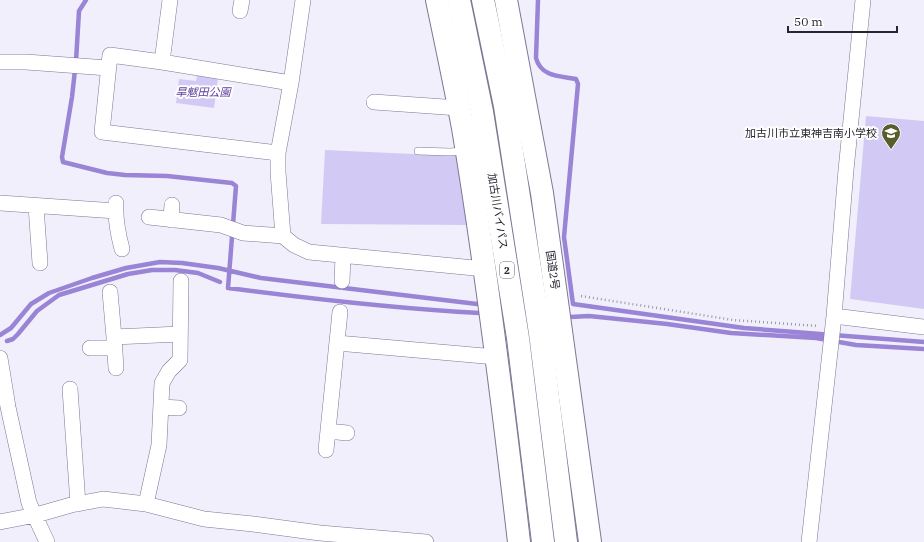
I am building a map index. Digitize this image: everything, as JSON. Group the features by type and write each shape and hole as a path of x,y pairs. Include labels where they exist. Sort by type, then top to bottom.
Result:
{"highway":[{"name":"2","path":"437,0 459,108 485,269 519,542"},
{"name":"加古川バイパス","path":"459,0 482,112 517,330 543,542"},
{"name":"加古川バイパス","path":"483,0 506,106 540,333 566,542"},
{"name":"国道2号","path":"506,0 542,193 590,542"}],"street":[{"path":"162,62 170,0"},
{"path":"283,236 278,153 291,83 303,0"},
{"path":"809,542 833,325 863,0"},
{"path":"278,153 102,132 110,55 291,83"},
{"path":"0,62 108,68"},
{"path":"374,102 459,108"},
{"path":"0,203 36,206 116,207 118,234 122,249"},
{"path":"36,206 40,263"},
{"path":"149,217 172,212 221,225 243,233 283,236 294,245 308,252 485,269"},
{"path":"342,281 343,256"},
{"path":"146,504 159,445 162,382 169,371 180,360 180,281"},
{"path":"110,292 116,368"},
{"path":"326,450 340,312"},
{"path":"833,325 924,327"},
{"path":"90,348 114,342 180,334"},
{"path":"338,343 496,357"},
{"path":"0,358 8,408 29,503 47,542"},
{"path":"70,389 78,504"},
{"path":"161,407 180,408"},
{"path":"328,431 347,433"},
{"path":"0,522 36,516 78,504 103,499 146,504 204,519 253,524 320,538 425,542"}],"lane":[{"path":"418,151 450,152 466,150"}],"path":[{"path":"581,296 733,320 833,325"}],"green space":[{"name":"旱魃田公園","path":"197,75 218,78 214,108 176,103 179,79 196,81"},
{"path":"866,116 924,121 924,309 850,299"},
{"path":"325,150 457,156 467,225 321,224"}],"waterway":[{"path":"86,0 79,11 76,61 72,97 62,157 63,162 107,173 167,176 232,183 236,186 228,288 354,303 480,313"},
{"path":"538,0 536,58 538,64 542,69 552,74 576,79 578,84 564,237 573,304 744,328 924,342"},
{"path":"0,335 11,328 31,304 49,293 126,268 160,262 182,263 218,268 261,278 477,304"},
{"path":"7,341 13,339 37,311 59,295 128,274 152,270 175,270 198,273 220,282"},
{"path":"570,317 589,316 667,324 731,333 816,338 856,345 924,349"}],"place":[{"name":"加古川市立東神吉南小学校","path":"891,150"}]}
